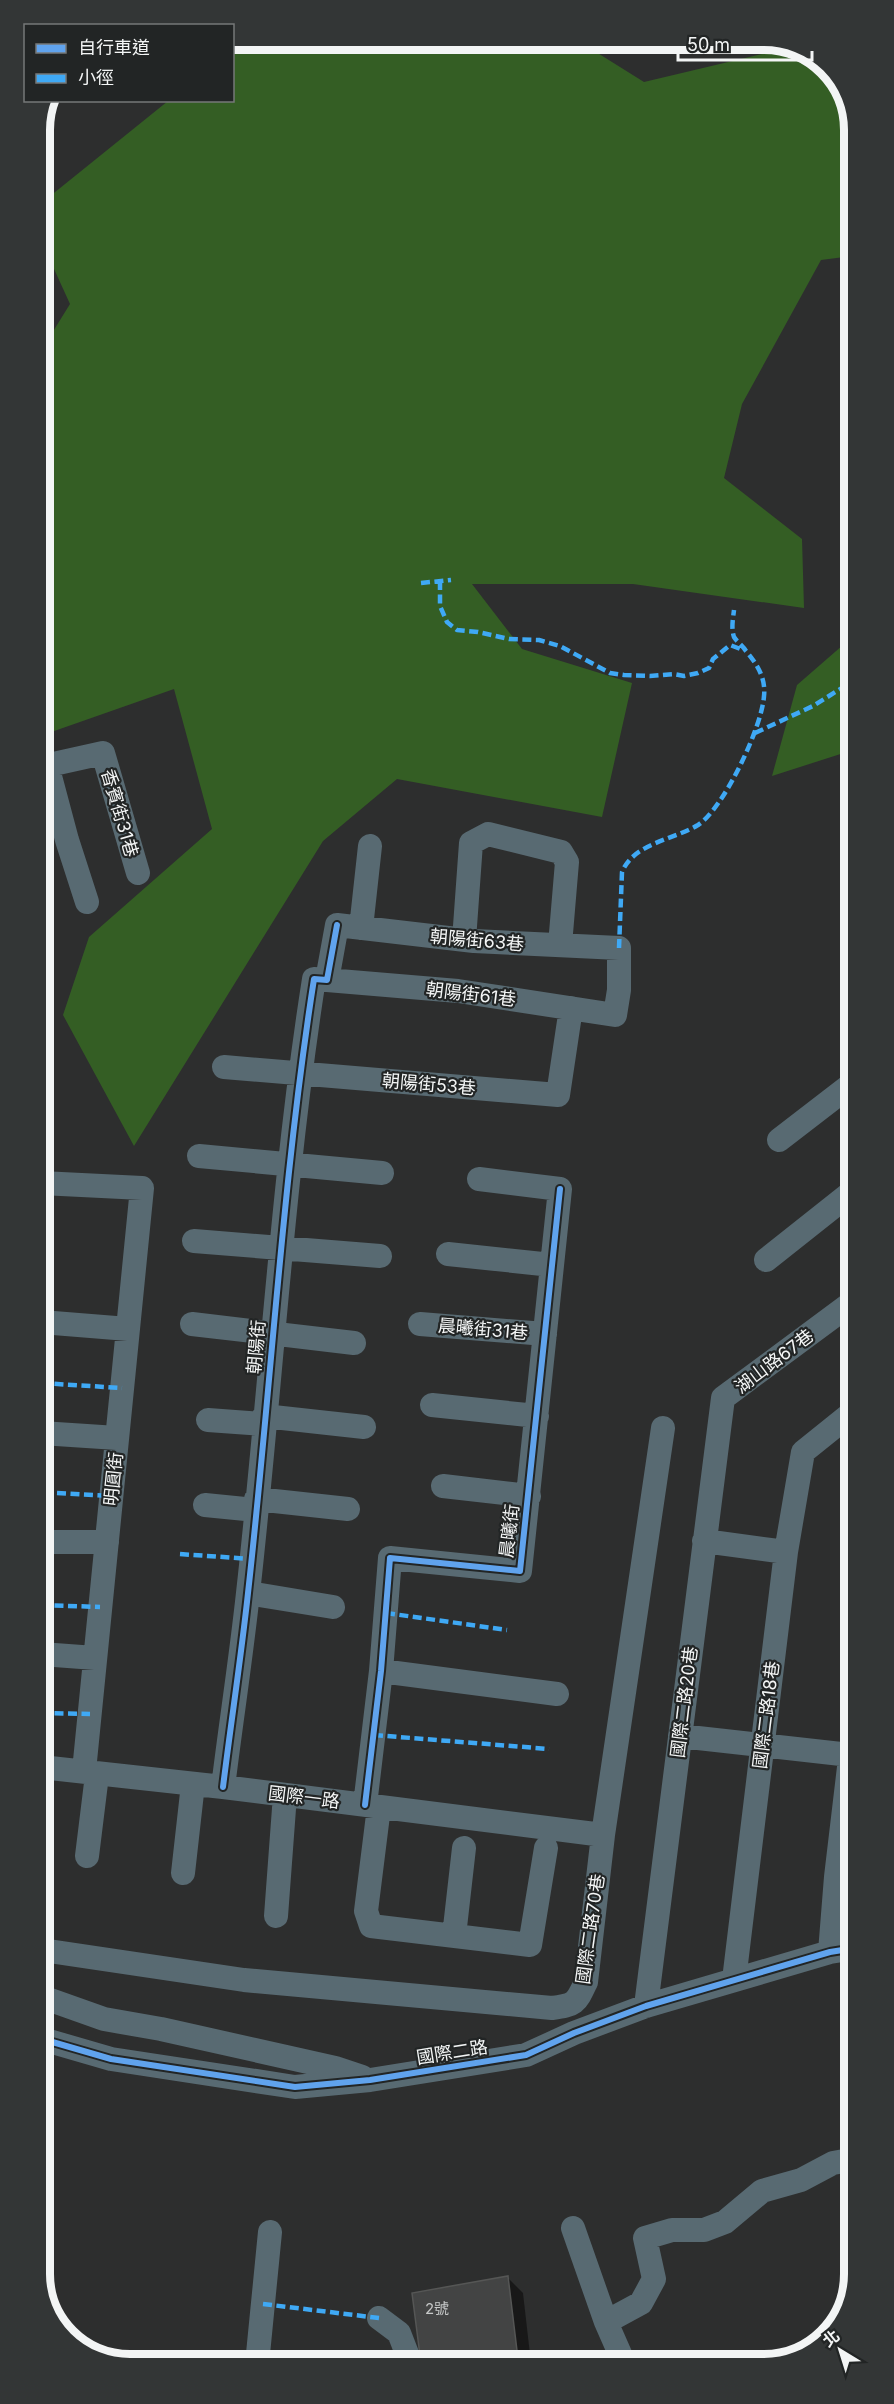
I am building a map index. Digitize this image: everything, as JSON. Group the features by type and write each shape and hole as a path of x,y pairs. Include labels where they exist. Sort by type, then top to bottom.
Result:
{"street":[{"name":"香賓街31巷","path":"50,765 102,753 138,873"},
{"path":"50,784 87,902"},
{"path":"464,940 471,843 488,834 529,842 561,852 567,862 560,945"},
{"path":"361,928 370,846"},
{"name":"朝陽街63巷","path":"327,980 337,925 464,940 619,948 615,1015"},
{"name":"朝陽街","path":"223,1787 248,1593 280,1247 299,1072 314,979 327,980"},
{"name":"朝陽街61巷","path":"327,980 458,991 615,1015"},
{"name":"朝陽街53巷","path":"224,1067 558,1095 571,1008"},
{"path":"779,1140 844,1090"},
{"path":"199,1156 382,1173"},
{"name":"晨曦街","path":"454,1936 371,1926 366,1911 390,1558 520,1571 560,1189 479,1179"},
{"name":"明圓街","path":"50,1183 142,1188 95,1658 87,1856"},
{"path":"766,1260 844,1198"},
{"path":"194,1241 381,1256"},
{"path":"448,1254 552,1265"},
{"name":"湖山路67巷","path":"723,1398 844,1309"},
{"path":"49,1323 128,1329"},
{"path":"192,1324 354,1343"},
{"name":"晨曦街31巷","path":"420,1324 545,1334"},
{"name":"國際二路20巷","path":"646,2006 723,1398"},
{"path":"432,1405 537,1416"},
{"name":"國際二路18巷","path":"734,1980 786,1552 803,1452 844,1419"},
{"path":"208,1420 264,1420 364,1427"},
{"name":"國際二路70巷","path":"49,1951 265,1982 552,2007 572,2006 578,2001 586,1982 603,1835 663,1428"},
{"path":"49,1434 117,1438"},
{"path":"443,1486 529,1496"},
{"path":"205,1505 348,1509"},
{"path":"704,1541 786,1552"},
{"path":"49,1542 107,1542"},
{"path":"248,1593 333,1607"},
{"path":"49,1655 95,1658"},
{"path":"381,1671 557,1694"},
{"path":"680,1736 844,1754"},
{"name":"國際一路","path":"49,1768 223,1787 603,1835"},
{"path":"183,1873 193,1784"},
{"path":"276,1916 285,1795"},
{"path":"830,1952 844,1807"},
{"path":"464,1848 454,1936 530,1945 546,1848"},
{"name":"國際二路","path":"49,2041 111,2059 295,2087 370,2080 526,2055 574,2033 646,2006 844,1950"},
{"path":"49,2000 104,2019 336,2068 370,2080"},
{"path":"606,2322 641,2303 654,2279 645,2238 672,2230 704,2230 725,2222 762,2191 801,2180 833,2163 844,2161"},
{"path":"573,2228 606,2322 620,2354"},
{"path":"258,2354 270,2232"},
{"path":"379,2318 399,2333 407,2354"}],"green space":[{"path":"234,50 593,50 644,82 781,51 805,60 825,77 836,94 844,119 844,257 821,260 742,404 724,478 802,539 804,608 633,584 472,584 522,649 632,683 602,817 397,779 323,841 134,1146 63,1015 89,937 212,829 174,689 50,733 50,336 70,304 50,260 50,196 167,102 234,102"},
{"path":"844,642 844,753 772,776 797,685"}],"building":[{"path":"508,2276 517,2354 420,2354 412,2293"}],"marked path":[{"path":"421,583 451,580"},
{"path":"440,581 440,606 447,622 457,630 509,639 539,640 560,646 610,673 684,676 709,668 713,659 730,645 743,650"},
{"path":"619,948 622,872 628,862 645,848 698,825 708,816 730,785 740,766 762,710 764,683 754,661 734,637 732,627 734,610"},
{"path":"755,733 813,706 844,687"},
{"path":"49,1384 122,1388"},
{"path":"57,1493 111,1496"},
{"path":"180,1554 251,1559"},
{"path":"49,1605 100,1607"},
{"path":"386,1613 507,1630"},
{"path":"49,1713 90,1714"},
{"path":"374,1735 549,1749"},
{"path":"263,2304 379,2318"}],"cycle path":[{"path":"223,1787 248,1593 285,1209 303,1056 314,979 327,980 337,925"},
{"path":"365,1805 381,1671 390,1558 520,1571 560,1189"},
{"path":"49,2041 111,2059 295,2087 370,2080 526,2055 574,2033 646,2006 844,1950"}]}
